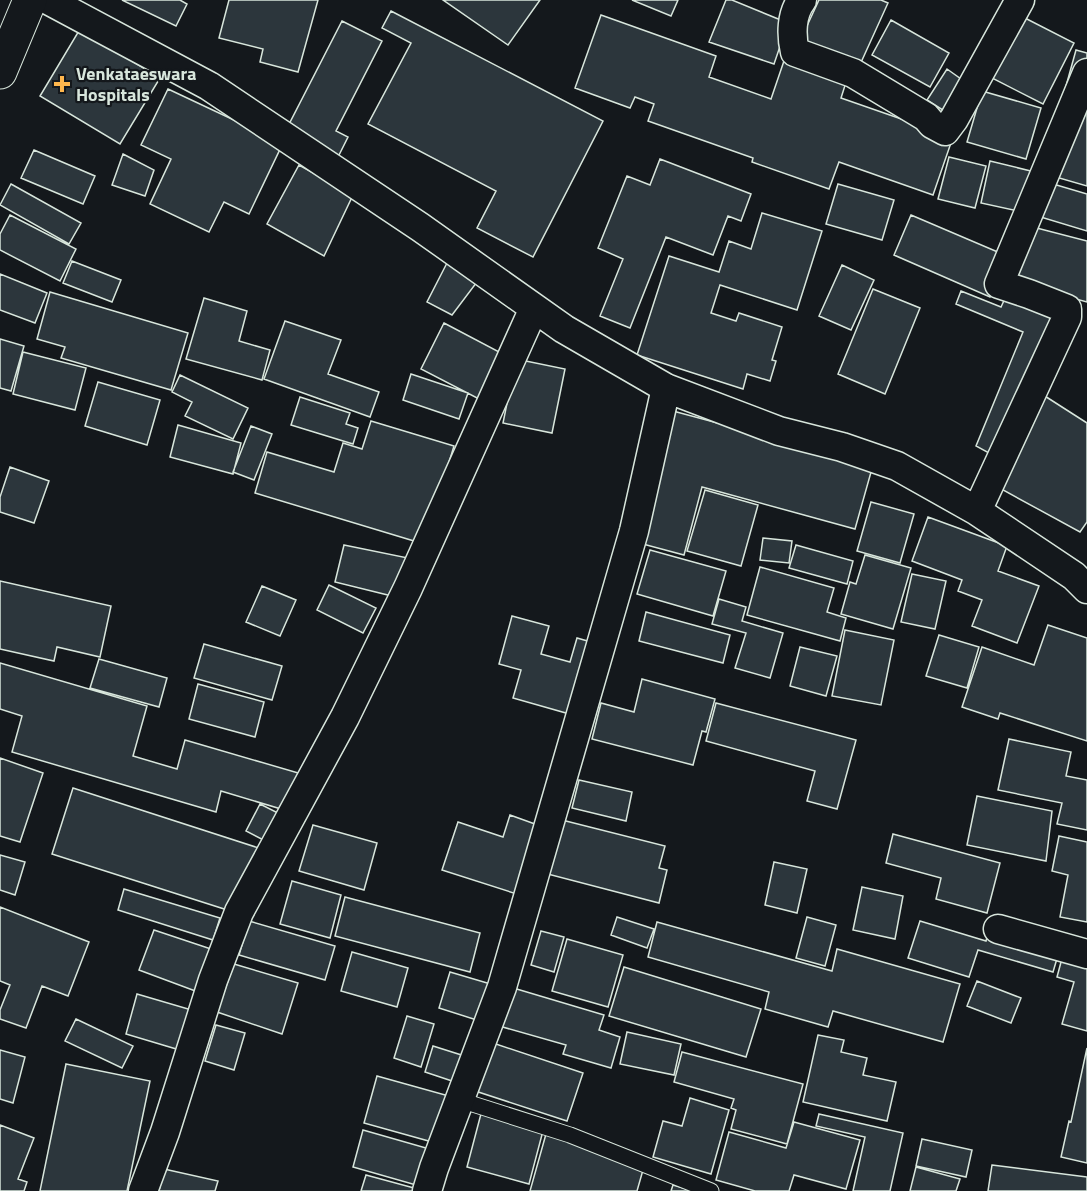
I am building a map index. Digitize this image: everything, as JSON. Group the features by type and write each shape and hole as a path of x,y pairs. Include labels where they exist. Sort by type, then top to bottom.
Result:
{"street":[{"path":"0,72 30,0"},
{"path":"48,0 209,86 420,227 564,329 666,388 779,431 842,447 897,466 977,512 1074,576 1087,589"},
{"path":"802,0 797,7 792,29 795,52 853,73 945,131 954,119 1020,0"},
{"path":"977,512 1067,317 1067,309 999,285 1087,73"},
{"path":"143,1191 165,1132 213,980 239,912 345,717 408,588 534,308"},
{"path":"427,1191 502,987 634,531 666,388"},
{"path":"998,929 1087,954"}],"lane":[{"path":"460,1100 570,1135 711,1191"}],"building":[{"path":"122,0 180,0 187,4 176,26"},
{"path":"229,0 318,0 298,72 260,62 263,49 219,38"},
{"path":"443,0 540,0 508,45"},
{"path":"632,0 678,0 671,16"},
{"path":"726,0 732,0 788,23 774,64 709,42"},
{"path":"819,0 881,0 888,3 858,69 799,43"},
{"path":"391,11 603,121 533,257 477,228 496,191 368,124 411,43 382,28"},
{"path":"601,15 716,56 709,77 771,99 786,55 848,76 841,98 953,137 933,195 839,162 829,189 752,162 753,158 648,121 654,104 635,97 630,108 575,88"},
{"path":"1021,16 1074,43 1043,104 990,77"},
{"path":"891,20 949,53 930,87 872,55"},
{"path":"342,21 382,41 336,131 348,137 336,161 284,134"},
{"path":"80,29 160,78 120,144 40,96"},
{"path":"1076,50 1087,53 1087,186 1042,173"},
{"path":"947,69 968,84 949,114 927,100"},
{"path":"168,89 283,143 249,214 224,202 209,232 150,204 171,159 141,145"},
{"path":"982,91 1041,108 1026,159 967,142"},
{"path":"34,150 95,176 83,204 21,178"},
{"path":"123,154 154,170 145,196 112,185"},
{"path":"949,157 986,166 975,208 938,199"},
{"path":"660,159 751,194 741,221 728,216 713,255 666,237 630,328 600,316 623,259 598,248 627,176 650,185"},
{"path":"990,161 1035,172 1027,213 981,203"},
{"path":"299,165 353,195 324,256 267,224"},
{"path":"1043,181 1087,194 1087,231 1034,215"},
{"path":"11,184 81,223 69,244 0,205"},
{"path":"838,184 894,200 882,240 826,224"},
{"path":"762,213 822,231 797,310 720,285 711,313 736,321 739,313 782,327 772,360 776,361 770,381 747,374 743,389 637,355 669,256 719,272 729,241 751,249"},
{"path":"10,215 76,249 60,281 0,250 0,234"},
{"path":"911,215 1007,256 990,297 894,255"},
{"path":"1029,226 1087,241 1087,302 1014,282"},
{"path":"72,261 121,280 112,302 63,283"},
{"path":"448,261 477,282 452,315 427,302"},
{"path":"842,265 874,280 851,330 819,316"},
{"path":"0,274 47,293 35,323 0,310"},
{"path":"873,289 920,308 885,394 838,374"},
{"path":"961,291 1001,307 1007,294 1059,314 998,458 976,446 1023,332 956,304"},
{"path":"50,292 188,333 171,390 61,358 65,347 37,339"},
{"path":"204,298 247,311 239,341 270,350 262,380 186,359"},
{"path":"285,321 341,340 328,374 379,392 370,417 264,379"},
{"path":"444,323 503,354 479,399 421,369"},
{"path":"0,339 24,346 11,391 0,388"},
{"path":"23,352 86,368 75,410 13,394"},
{"path":"516,359 565,369 552,433 503,423"},
{"path":"411,374 468,393 459,419 403,400"},
{"path":"180,375 248,408 233,439 185,416 192,402 172,392"},
{"path":"98,382 160,400 147,445 85,426"},
{"path":"1037,391 1087,423 1087,522 1080,532 994,485"},
{"path":"300,397 350,413 346,424 358,428 353,444 291,425"},
{"path":"673,411 873,465 855,529 702,487 684,555 639,543"},
{"path":"371,421 454,446 424,544 255,493 267,452 334,472 343,443 362,449"},
{"path":"178,425 241,443 233,474 170,457"},
{"path":"251,426 272,434 254,480 233,472"},
{"path":"10,467 49,481 34,523 0,512 0,497"},
{"path":"705,490 758,505 741,566 687,551"},
{"path":"871,502 914,514 900,563 857,551"},
{"path":"928,517 1007,546 998,571 1039,586 1017,643 972,626 982,600 958,591 962,580 912,561"},
{"path":"763,538 792,541 789,563 760,560"},
{"path":"344,545 408,558 400,598 335,582"},
{"path":"796,545 853,561 847,584 789,568"},
{"path":"650,550 726,571 713,616 637,594"},
{"path":"865,555 911,568 893,629 841,614 850,582 856,584"},
{"path":"760,567 834,588 827,612 846,618 840,641 747,615"},
{"path":"912,574 946,581 935,629 901,622"},
{"path":"0,581 111,606 100,657 57,647 54,661 0,649"},
{"path":"329,585 376,608 363,633 317,610"},
{"path":"262,586 296,600 280,636 246,622"},
{"path":"719,599 746,607 742,621 783,633 770,678 735,668 746,633 712,624"},
{"path":"646,612 730,635 723,663 639,641"},
{"path":"512,616 549,626 541,654 570,662 577,638 598,644 573,715 513,698 521,670 499,664"},
{"path":"1048,625 1087,638 1087,741 1000,713 998,719 962,707 982,647 1034,665"},
{"path":"845,630 894,640 881,705 832,696"},
{"path":"939,635 979,647 967,688 926,676"},
{"path":"204,644 282,666 272,700 194,678"},
{"path":"800,647 837,656 826,696 790,686"},
{"path":"99,659 167,678 159,707 90,688"},
{"path":"0,663 147,706 133,756 177,769 185,740 312,777 301,815 221,791 216,812 12,752 22,716 0,709"},
{"path":"642,679 715,699 706,732 702,731 693,765 592,739 601,703 634,712"},
{"path":"198,684 264,702 255,737 189,719"},
{"path":"716,703 856,740 837,809 807,801 815,771 706,741"},
{"path":"1009,739 1071,752 1066,776 1087,780 1087,830 1057,824 1062,803 998,790"},
{"path":"0,758 43,773 20,842 0,836"},
{"path":"579,780 632,792 626,821 572,808"},
{"path":"73,788 271,852 243,915 52,854"},
{"path":"977,796 1052,811 1046,861 967,845"},
{"path":"260,804 288,818 275,846 246,831"},
{"path":"510,815 546,828 523,896 442,870 458,822 503,837"},
{"path":"554,818 665,846 659,868 667,870 659,903 540,872"},
{"path":"313,825 377,843 364,890 299,871"},
{"path":"893,834 1000,863 987,913 936,899 941,878 886,863"},
{"path":"1059,836 1087,842 1087,922 1060,917 1068,875 1052,871"},
{"path":"0,855 25,862 15,895 0,890"},
{"path":"774,862 807,869 797,913 765,905"},
{"path":"292,881 341,895 330,938 280,924"},
{"path":"862,887 903,896 895,939 853,930"},
{"path":"124,889 220,918 213,940 118,910"},
{"path":"345,897 480,933 470,972 335,936"},
{"path":"0,907 89,942 68,996 42,986 26,1028 0,1019 0,1010 10,985 0,981"},
{"path":"617,917 654,929 647,948 611,935"},
{"path":"807,917 836,925 825,966 796,958"},
{"path":"249,921 335,946 325,980 239,955"},
{"path":"920,921 986,941 991,923 1061,945 1053,972 978,950 969,977 908,958"},
{"path":"657,922 832,971 837,949 960,984 943,1042 833,1011 828,1027 765,1009 769,992 648,957"},
{"path":"154,930 211,949 198,992 139,970"},
{"path":"541,931 564,937 554,972 531,965"},
{"path":"567,939 623,955 608,1007 552,991"},
{"path":"1064,951 1087,958 1087,1031 1062,1024 1074,982 1057,977"},
{"path":"352,952 408,968 397,1007 341,991"},
{"path":"234,964 298,983 282,1034 217,1012"},
{"path":"624,967 761,1009 746,1057 609,1016"},
{"path":"450,972 494,985 483,1022 439,1008"},
{"path":"977,981 1021,998 1011,1023 967,1006"},
{"path":"510,987 604,1015 599,1030 620,1037 611,1068 563,1054 566,1045 499,1026"},
{"path":"137,994 195,1011 183,1051 126,1034"},
{"path":"407,1016 434,1024 421,1067 394,1058"},
{"path":"76,1019 133,1046 122,1068 65,1041"},
{"path":"216,1025 245,1033 234,1070 205,1061"},
{"path":"627,1032 681,1044 674,1075 620,1064"},
{"path":"818,1035 844,1040 841,1052 867,1058 863,1075 896,1082 887,1121 803,1102"},
{"path":"478,1038 583,1073 567,1121 460,1086 461,1084 425,1072 433,1046 471,1058"},
{"path":"1087,1048 1087,1163 1061,1157"},
{"path":"0,1050 25,1057 13,1103 0,1099"},
{"path":"682,1052 803,1084 787,1144 731,1129 736,1110 731,1108 734,1099 674,1082"},
{"path":"66,1064 150,1081 127,1191 40,1191"},
{"path":"377,1076 456,1098 443,1145 364,1123"},
{"path":"690,1098 729,1110 711,1174 653,1157 663,1121 682,1126"},
{"path":"482,1110 544,1127 529,1184 467,1167"},
{"path":"819,1114 903,1133 890,1191 853,1191 865,1137 816,1126"},
{"path":"794,1122 860,1140 846,1189 794,1175 789,1191 755,1191 716,1180 729,1132 786,1148"},
{"path":"0,1125 34,1138 18,1179 27,1182 24,1191 0,1191"},
{"path":"363,1130 447,1154 437,1191 353,1167"},
{"path":"546,1134 645,1163 637,1191 530,1191"},
{"path":"922,1139 972,1150 966,1177 916,1166"},
{"path":"992,1165 1087,1177 1087,1191 988,1191"},
{"path":"916,1167 960,1179 956,1191 910,1191"},
{"path":"164,1169 218,1181 215,1191 159,1191"},
{"path":"366,1175 425,1191 361,1191"},
{"path":"673,1185 693,1191 671,1191"}],"place":[{"name":"Venkataeswara Hospitals","path":"62,84"}]}
